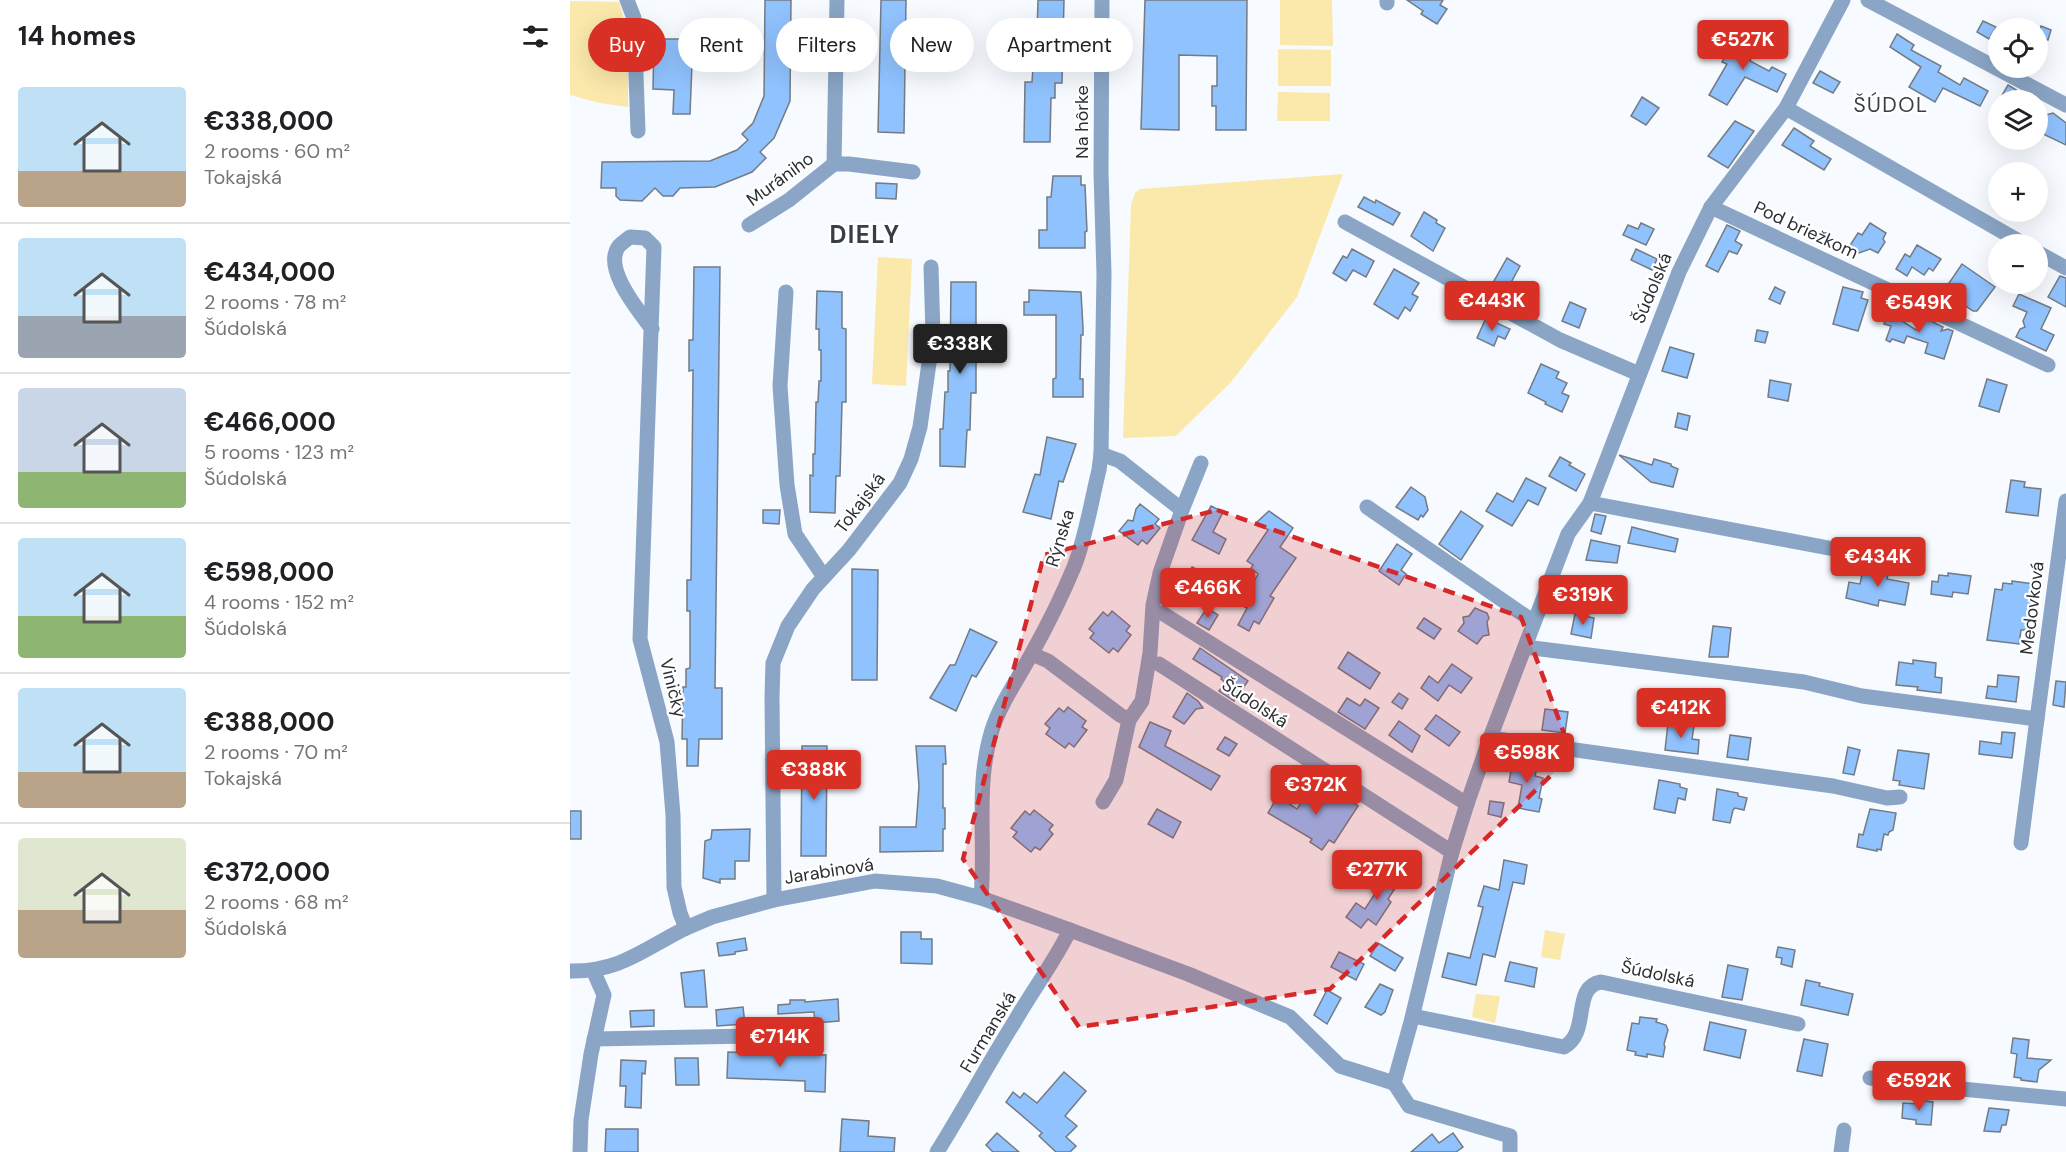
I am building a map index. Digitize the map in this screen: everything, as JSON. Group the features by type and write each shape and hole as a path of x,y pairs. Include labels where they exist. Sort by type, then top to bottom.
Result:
{"street":[{"path":"627,0 634,18 638,131"},
{"name":"Murániho","path":"834,165 837,0"},
{"name":"Na hôrke","path":"1101,172 1102,0"},
{"name":"Šúdolská","path":"1394,1083 1413,1016 1452,852 1467,804 1568,534 1590,503 1679,272 1711,207 1786,108 1843,0"},
{"path":"1868,0 2066,105"},
{"path":"1786,108 2007,234"},
{"name":"Murániho","path":"749,225 789,200 834,165 849,164 913,172"},
{"name":"Rýnska","path":"981,898 980,822 987,750 999,712 1032,654 1074,566 1099,470 1104,274 1101,172"},
{"name":"Pod briežkom","path":"1711,207 2048,365"},
{"path":"1345,222 1560,340 1639,374"},
{"name":"Viničky","path":"652,329 622,287 615,263 618,248 630,237 645,238 654,247 652,329 640,639 667,742 673,815 674,887 686,928"},
{"path":"2048,258 2066,268"},
{"name":"Tokajská","path":"774,900 773,663 788,626 813,589 849,549 900,483 910,459 920,427 933,335 931,267"},
{"path":"786,292 780,386 787,485 795,534 824,577"},
{"path":"1101,454 1120,461 1182,510"},
{"path":"1103,802 1116,780 1129,720 1142,701 1146,682 1153,605 1160,573 1201,463"},
{"name":"Medovková","path":"2021,843 2066,501"},
{"path":"1590,503 1856,553"},
{"path":"1367,507 1534,622"},
{"name":"Šúdolská","path":"1162,613 1467,804"},
{"path":"1525,647 1804,682 1862,696 2037,719"},
{"path":"1032,654 1048,661 1129,720"},
{"name":"Šúdolská","path":"1159,664 1452,852"},
{"path":"1490,738 1833,786 1887,798 1900,797"},
{"name":"Jarabinová","path":"686,928 712,917 774,900 875,881 937,886 981,898 1071,930 1188,974 1290,1017 1340,1066 1394,1083"},
{"path":"570,971 593,970 617,965 686,928"},
{"name":"Furmanská","path":"937,1152 1071,930"},
{"path":"580,1152 581,1120 594,1039 604,995 593,970"},
{"name":"Šúdolská","path":"1413,1016 1564,1047 1572,1042 1577,1032 1586,991 1593,983 1601,982 1798,1024"},
{"path":"594,1039 796,1035"},
{"path":"1870,1078 2066,1099"},
{"path":"1394,1083 1410,1106 1510,1136 1510,1152"},
{"path":"1841,1152 1844,1130"}],"highlighted area":[{"path":"1217,510 1521,617 1572,755 1330,989 1079,1027 963,859 1044,555"}],"shaded area":[{"path":"1280,0 1332,0 1333,46 1280,45"},
{"path":"570,1 619,2 624,18 588,18 588,72 628,72 628,107 570,95"},
{"path":"1278,49 1331,50 1331,86 1278,86"},
{"path":"1278,92 1330,93 1330,121 1277,121"},
{"path":"1343,174 1297,297 1231,382 1176,436 1123,438 1131,205 1135,193 1140,189"},
{"path":"878,257 912,259 906,386 872,384"},
{"path":"1545,930 1565,934 1560,960 1541,957"},
{"path":"1476,994 1500,996 1495,1023 1472,1017"}],"building":[{"path":"765,0 791,0 791,18 776,18 776,72 790,72 790,101 774,138 760,152 766,158 752,172 715,187 680,188 673,196 663,196 655,188 642,201 620,200 616,196 616,188 601,188 602,162 710,161 737,150 748,140 742,134 753,123 764,96"},
{"path":"881,0 906,0 906,18 890,18 890,72 905,72 904,133 878,132"},
{"path":"1038,0 1064,0 1064,18 1037,18"},
{"path":"1145,0 1247,0 1246,130 1216,130 1216,106 1212,106 1212,86 1217,86 1217,56 1179,55 1179,130 1141,129"},
{"path":"1407,0 1443,0 1440,5 1447,9 1437,24 1421,14 1423,11"},
{"path":"1983,21 1988,23 1988,38 1977,32"},
{"path":"1740,33 1757,42 1750,61 1769,71 1772,67 1786,74 1777,92 1745,77 1727,105 1709,95 1727,64 1722,62"},
{"path":"1897,34 1914,45 1911,50 1941,66 1938,72 1960,85 1964,78 1988,91 1980,106 1943,88 1935,102 1909,87 1921,67 1890,47"},
{"path":"666,39 678,39 678,72 692,72 690,114 673,114 674,90 653,89 653,72 666,72"},
{"path":"1820,71 1840,82 1833,93 1813,83"},
{"path":"1033,72 1062,72 1062,83 1055,83 1055,98 1051,98 1050,142 1024,142 1025,82 1032,82"},
{"path":"2008,85 2016,90 2005,90"},
{"path":"1642,97 1659,108 1646,125 1631,116"},
{"path":"2053,113 2066,123 2066,145 2048,136 2048,114"},
{"path":"1735,121 1754,131 1728,168 1708,156"},
{"path":"1794,128 1814,141 1810,146 1831,159 1824,170 1782,145"},
{"path":"1053,176 1081,176 1081,185 1085,185 1087,231 1085,232 1085,248 1039,248 1039,230 1047,230 1047,197 1051,197"},
{"path":"876,183 897,184 896,199 876,198"},
{"path":"1364,197 1375,203 1376,200 1400,213 1393,225 1358,207"},
{"path":"1424,212 1445,228 1433,251 1411,236"},
{"path":"1641,223 1654,229 1646,245 1623,235 1628,225 1638,229"},
{"path":"1870,223 1886,233 1883,239 1885,242 1878,253 1870,249 1859,253 1849,247 1858,233 1862,235"},
{"path":"1727,225 1740,231 1735,241 1742,245 1737,254 1729,251 1718,272 1706,266"},
{"path":"1917,245 1941,259 1933,271 1929,268 1924,275 1912,267 1907,276 1896,269 1905,254 1910,257"},
{"path":"1352,249 1374,261 1366,277 1353,270 1346,281 1333,273 1343,256 1347,258"},
{"path":"1636,249 1657,259 1652,270 1631,260"},
{"path":"1507,258 1520,266 1508,288 1494,281"},
{"path":"1962,264 1988,282 1990,294 1977,311 1973,311 1954,298 1959,290 1949,283"},
{"path":"694,267 720,267 715,688 722,688 722,739 699,739 698,766 687,766 687,739 682,739 683,687 686,687 686,669 690,668 690,611 687,611 687,580 691,580 693,370 689,371 689,340 693,340"},
{"path":"1394,269 1419,283 1412,294 1418,297 1410,311 1405,307 1398,319 1374,304"},
{"path":"2060,276 2066,278 2066,307 2048,297"},
{"path":"951,282 976,282 976,393 971,393 970,430 967,430 965,467 940,466 940,429 943,429 945,392 948,392 948,371 950,371"},
{"path":"1775,287 1785,292 1780,304 1769,299"},
{"path":"1843,287 1863,292 1861,298 1868,300 1858,331 1833,324"},
{"path":"1029,290 1081,292 1083,335 1081,335 1080,379 1083,379 1083,397 1053,397 1053,379 1056,378 1056,315 1024,315 1024,302 1029,302"},
{"path":"817,291 842,292 842,328 846,329 846,402 842,402 840,476 836,476 835,513 810,512 810,475 813,476 813,454 815,454 816,402 818,402 819,381 821,381 819,329 816,329"},
{"path":"2019,294 2051,308 2041,329 2054,335 2046,351 2016,337 2020,329 2025,327 2023,321 2027,312 2013,306"},
{"path":"1570,302 1586,309 1579,328 1562,321"},
{"path":"1896,309 1907,313 1902,321 1916,330 1925,318 1943,327 1941,331 1948,329 1953,331 1944,359 1925,353 1928,343 1907,336 1904,343 1892,339 1890,342 1886,340 1891,326 1884,324 1888,312 1894,314"},
{"path":"1486,318 1510,329 1505,339 1498,336 1494,346 1477,338"},
{"path":"1757,330 1768,332 1765,343 1755,341"},
{"path":"1670,347 1694,354 1687,378 1662,371"},
{"path":"1541,364 1559,372 1556,378 1567,383 1562,393 1569,396 1562,412 1528,393"},
{"path":"1987,379 2007,385 1999,412 1979,406"},
{"path":"1770,380 1791,384 1788,401 1768,397"},
{"path":"1678,413 1690,416 1687,430 1675,427"},
{"path":"1047,437 1076,444 1063,482 1059,481 1051,519 1023,512 1035,474 1040,475"},
{"path":"1619,455 1652,465 1654,459 1671,464 1678,469 1673,487 1651,482"},
{"path":"1560,457 1585,474 1576,491 1549,476"},
{"path":"1526,478 1546,488 1538,505 1528,500 1512,526 1486,511 1497,493 1513,502"},
{"path":"2011,480 2025,482 2024,487 2041,489 2038,516 2006,512"},
{"path":"1411,487 1425,497 1428,510 1418,520 1396,507"},
{"path":"1140,504 1159,519 1155,524 1160,528 1147,544 1142,540 1138,545 1119,531 1128,520 1133,521"},
{"path":"1211,506 1223,512 1213,532 1226,539 1219,554 1192,540"},
{"path":"763,510 780,510 779,524 763,523"},
{"path":"1269,511 1293,528 1280,547 1296,558 1270,596 1274,598 1259,624 1254,621 1249,631 1238,625 1247,608 1241,605 1258,574 1251,568 1253,565 1247,561 1268,530 1257,522"},
{"path":"1461,511 1483,526 1461,560 1439,544"},
{"path":"1595,514 1606,516 1601,534 1591,531"},
{"path":"1632,527 1678,539 1675,552 1628,543"},
{"path":"1591,540 1620,546 1617,563 1586,560"},
{"path":"1397,544 1412,554 1401,570 1406,574 1399,585 1379,571"},
{"path":"1864,565 1889,570 1887,579 1909,583 1905,605 1879,600 1878,606 1846,598 1849,582 1860,584"},
{"path":"1192,567 1213,577 1208,587 1187,577"},
{"path":"852,569 878,570 877,680 852,680"},
{"path":"1948,573 1971,576 1968,594 1953,592 1952,597 1931,594 1932,581 1938,582 1939,575 1948,576"},
{"path":"2012,581 2034,584 2026,630 2021,630 2019,644 1987,640 1995,589 2002,590 2003,583 2012,584"},
{"path":"1207,608 1218,615 1209,630 1197,623"},
{"path":"1475,608 1487,613 1489,618 1487,622 1489,635 1483,636 1477,644 1458,631 1464,623 1463,617 1469,616"},
{"path":"1112,611 1130,626 1126,631 1131,635 1118,652 1113,648 1109,653 1090,638 1094,633 1089,629 1103,612 1108,616"},
{"path":"1575,614 1594,618 1591,638 1571,634"},
{"path":"1424,618 1441,629 1434,639 1417,628"},
{"path":"1713,626 1731,628 1728,657 1709,657"},
{"path":"970,629 997,642 976,677 972,675 956,711 930,698 950,665 955,665"},
{"path":"1200,648 1248,681 1234,701 1219,691 1225,682 1221,679 1222,677 1193,659"},
{"path":"1348,652 1380,673 1370,689 1338,668"},
{"path":"1913,660 1936,663 1935,677 1942,678 1941,693 1917,690 1918,687 1896,685 1899,662 1913,664"},
{"path":"1452,664 1472,678 1461,693 1449,685 1438,701 1421,688 1429,676 1438,683"},
{"path":"1998,675 2019,677 2016,702 1986,698 1988,686 1997,687"},
{"path":"2056,681 2066,682 2064,707 2053,705"},
{"path":"1187,693 1203,708 1196,709 1184,724 1173,717"},
{"path":"1399,693 1408,699 1402,709 1392,702"},
{"path":"1347,698 1360,706 1365,699 1379,708 1365,729 1338,712"},
{"path":"1068,707 1086,721 1082,727 1087,730 1074,747 1069,743 1065,748 1046,734 1050,728 1045,724 1059,708 1064,712"},
{"path":"1545,709 1568,712 1565,733 1542,730"},
{"path":"1436,715 1460,732 1449,746 1425,729"},
{"path":"1399,721 1420,736 1412,752 1389,735"},
{"path":"1150,722 1171,731 1165,746 1220,776 1211,790 1139,747"},
{"path":"1668,723 1694,726 1692,739 1699,740 1698,754 1665,750"},
{"path":"2002,732 2015,733 2012,758 1979,754 1980,741 2001,744"},
{"path":"1730,735 1751,738 1748,760 1727,757"},
{"path":"1225,737 1237,744 1229,756 1217,749"},
{"path":"802,746 827,746 826,856 801,856"},
{"path":"916,746 945,746 943,851 880,852 880,827 916,827 919,786"},
{"path":"1848,747 1860,750 1854,775 1843,773"},
{"path":"1898,750 1929,754 1924,789 1899,785 1900,781 1893,780"},
{"path":"1513,759 1538,764 1535,776 1543,778 1539,812 1518,808 1522,785 1509,782"},
{"path":"1659,780 1680,784 1680,787 1687,789 1685,800 1678,798 1675,813 1654,809"},
{"path":"1313,786 1334,800 1343,796 1358,806 1334,843 1329,840 1322,850 1310,842 1312,839 1268,813 1278,796 1297,809"},
{"path":"1717,789 1738,793 1738,796 1747,798 1744,810 1735,808 1733,810 1730,823 1713,820"},
{"path":"1490,801 1504,803 1501,817 1488,814"},
{"path":"1157,809 1181,822 1173,838 1148,824"},
{"path":"1870,809 1896,813 1893,830 1888,835 1884,834 1881,850 1877,849 1877,851 1857,847 1859,834 1863,835"},
{"path":"1034,810 1053,825 1049,830 1053,834 1040,850 1035,847 1031,852 1013,837 1017,832 1011,828 1025,811 1030,815"},
{"path":"570,811 581,811 581,839 570,839"},
{"path":"750,829 749,861 735,861 735,879 720,879 720,883 703,878 705,841 711,839 712,830"},
{"path":"1504,860 1527,865 1524,884 1513,882 1495,957 1483,954 1476,985 1442,977 1448,953 1470,958 1483,907 1478,906 1484,886 1499,890"},
{"path":"1393,865 1405,873 1388,899 1391,902 1376,925 1368,919 1361,928 1346,917 1356,903 1365,909 1378,892"},
{"path":"901,932 921,932 921,939 932,939 932,964 901,963"},
{"path":"745,938 747,950 719,956 717,943"},
{"path":"1378,943 1403,958 1395,971 1370,956"},
{"path":"1778,947 1795,950 1792,967 1781,964 1782,958 1776,957"},
{"path":"1339,952 1364,964 1356,980 1331,967"},
{"path":"1510,962 1537,968 1534,987 1505,981"},
{"path":"1728,965 1748,969 1742,1000 1722,997"},
{"path":"704,970 707,1007 685,1007 681,973"},
{"path":"1806,980 1820,983 1819,986 1853,994 1848,1015 1801,1005"},
{"path":"1380,984 1393,990 1385,1012 1381,1015 1365,1007"},
{"path":"1327,990 1341,998 1327,1024 1314,1015"},
{"path":"838,999 839,1021 815,1023 814,1012 778,1014 778,1005 790,1004 790,1000 805,1000 805,1002"},
{"path":"743,1007 745,1024 717,1026 716,1010"},
{"path":"654,1010 654,1026 631,1027 630,1011"},
{"path":"1640,1017 1657,1019 1656,1022 1666,1025 1668,1030 1663,1057 1647,1054 1647,1057 1635,1055 1636,1052 1627,1050 1632,1023 1639,1024"},
{"path":"1710,1022 1746,1030 1740,1058 1704,1050"},
{"path":"2013,1038 2029,1040 2027,1058 2051,1060 2039,1070 2037,1082 2014,1077 2017,1054 2011,1053"},
{"path":"1804,1039 1828,1044 1822,1076 1797,1071"},
{"path":"763,1050 826,1055 825,1092 805,1091 805,1081 727,1078 728,1052 762,1053"},
{"path":"675,1058 698,1058 699,1085 676,1085"},
{"path":"621,1060 646,1061 645,1074 642,1073 641,1108 625,1107 626,1086 620,1086"},
{"path":"1064,1072 1086,1091 1065,1116 1077,1126 1066,1137 1076,1146 1070,1152 1056,1152 1039,1136 1042,1133 1006,1102 1013,1092 1020,1098 1024,1093 1037,1103"},
{"path":"1918,1100 1933,1102 1931,1125 1916,1124 1916,1120 1902,1118 1903,1103 1918,1104"},
{"path":"1989,1108 2009,1110 2006,1125 2002,1125 2000,1132 1984,1131"},
{"path":"842,1119 869,1121 868,1136 895,1138 894,1152 840,1152"},
{"path":"606,1129 638,1129 638,1152 605,1152"},
{"path":"997,1133 1019,1152 993,1152 986,1145"},
{"path":"1453,1133 1463,1147 1456,1152 1411,1152 1432,1134 1439,1143"}],"district":[{"name":"ŠÚDOL","path":"1891,105"},
{"name":"DIELY","path":"865,235"}]}
